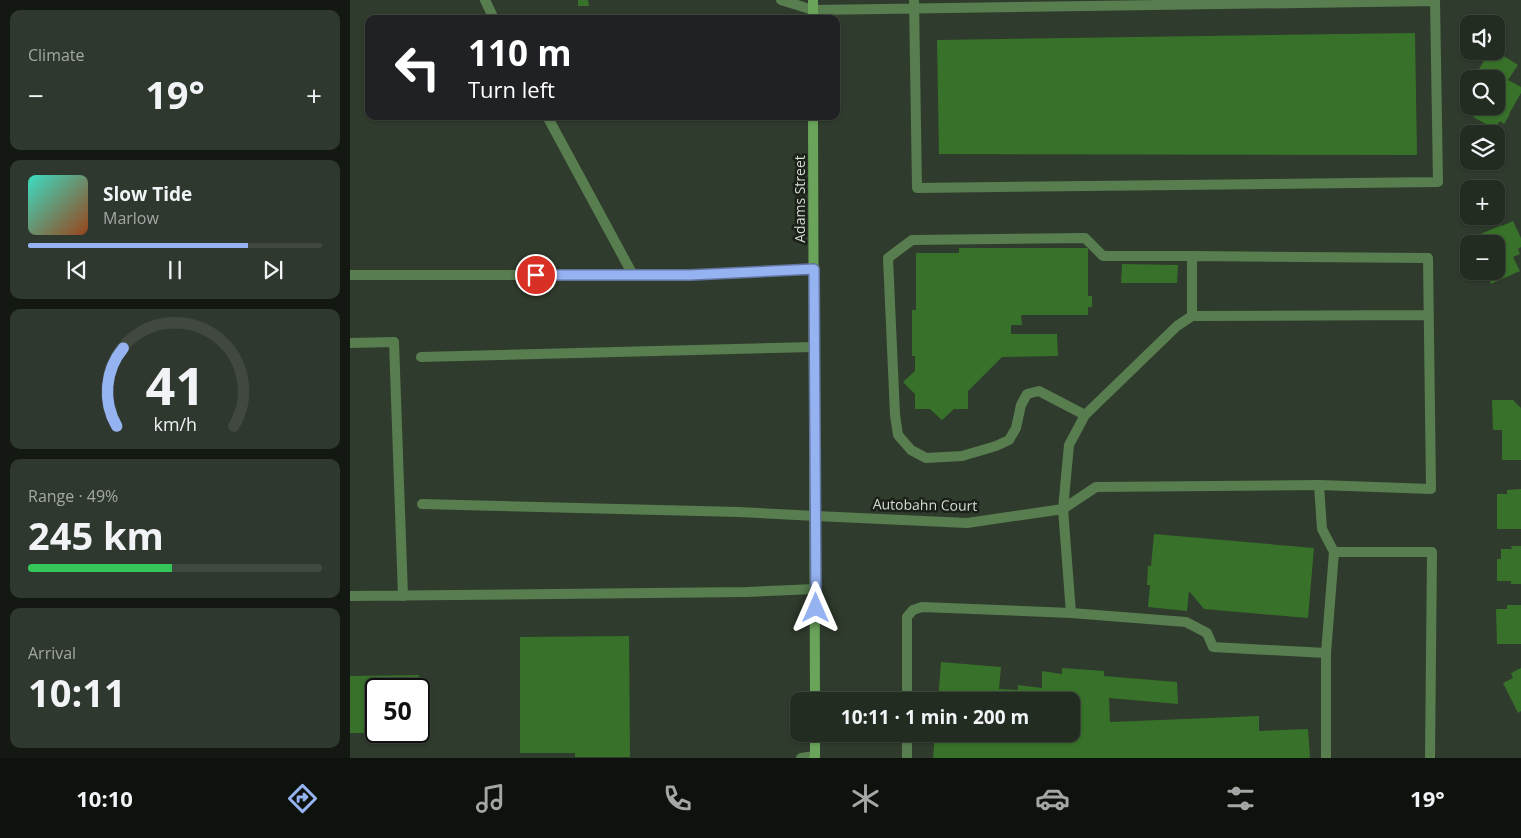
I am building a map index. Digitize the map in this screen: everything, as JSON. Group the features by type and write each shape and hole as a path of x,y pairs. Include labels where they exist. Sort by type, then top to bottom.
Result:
{"main road":[{"name":"Adams Street","path":"813,120 813,347 816,516 815,692"},
{"path":"815,742 816,757"}],"street":[{"path":"485,0 492,15"},
{"path":"781,0 813,10 914,4 1435,1 1438,182 917,188 914,4"},
{"path":"549,120 632,275"},
{"path":"1063,509 1096,487 1319,485 1431,489 1428,258 1103,256 1085,238 912,240 888,258 894,415 898,435 911,450 926,458 962,456 996,446 1009,440 1016,428 1021,405 1027,394 1039,391 1085,415"},
{"path":"1192,256 1192,316"},
{"path":"350,275 690,275 814,269"},
{"path":"1071,613 1063,509 1068,445 1085,415 1177,326 1192,316 1429,315"},
{"path":"350,343 394,342 404,596"},
{"path":"421,357 813,347"},
{"path":"1319,485 1322,529 1334,552 1326,653 1326,758"},
{"name":"Autobahn Court","path":"422,504 739,512 967,522 1063,509"},
{"path":"1334,552 1432,552 1430,758"},
{"path":"350,596 746,592 816,589"},
{"path":"907,692 907,617 913,610 922,607 1071,613 1186,622 1207,633 1213,646 1326,653"},
{"path":"906,758 907,742"},
{"path":"801,758 816,757"}],"building":[{"path":"578,0 588,0 589,6 578,6"},
{"path":"1415,33 1417,155 939,154 937,40"},
{"path":"1505,57 1518,65 1508,80 1521,87 1521,93 1504,124 1500,121 1498,125 1488,125 1473,117 1474,115 1505,115 1505,70 1478,70 1485,60 1505,60"},
{"path":"1513,221 1521,238 1521,247 1518,249 1520,254 1513,257 1520,271 1505,278 1505,235 1478,235"},
{"path":"959,248 1088,248 1088,296 1092,296 1092,307 1088,307 1088,315 1021,315 1022,325 1011,325 1011,334 1057,334 1058,356 1002,357 968,391 968,409 954,409 942,420 930,409 915,409 915,394 903,382 915,371 915,356 912,356 912,310 916,310 916,253 959,253"},
{"path":"1122,264 1178,265 1177,283 1121,283"},
{"path":"1489,280 1500,280 1491,284"},
{"path":"1492,400 1513,400 1521,408 1521,460 1502,460 1502,430 1493,430"},
{"path":"1521,489 1521,529 1497,529 1497,494 1507,494 1507,490"},
{"path":"1154,534 1314,548 1308,618 1204,609 1189,591 1187,611 1148,607 1150,585 1147,585 1148,566 1151,566"},
{"path":"1511,546 1521,546 1521,584 1511,584 1511,581 1497,581 1497,559 1501,559 1501,549 1512,549"},
{"path":"1507,605 1521,605 1521,644 1497,644 1496,609 1507,609"},
{"path":"629,636 630,757 575,757 575,753 520,753 520,637"},
{"path":"941,662 1001,667 999,689 1018,690 1018,685 1042,688 1042,671 1062,674 1062,668 1104,671 1104,676 1177,682 1178,704 1109,698 1110,722 1259,716 1259,731 1308,729 1310,758 933,758 934,742 1080,742 1080,692 939,692"},
{"path":"1521,668 1521,711 1518,713 1503,683 1513,678 1511,673"},
{"path":"419,675 419,678 365,678 365,733 350,733 350,676"}],"route":[{"path":"536,275 690,275 814,269 816,608"}]}
